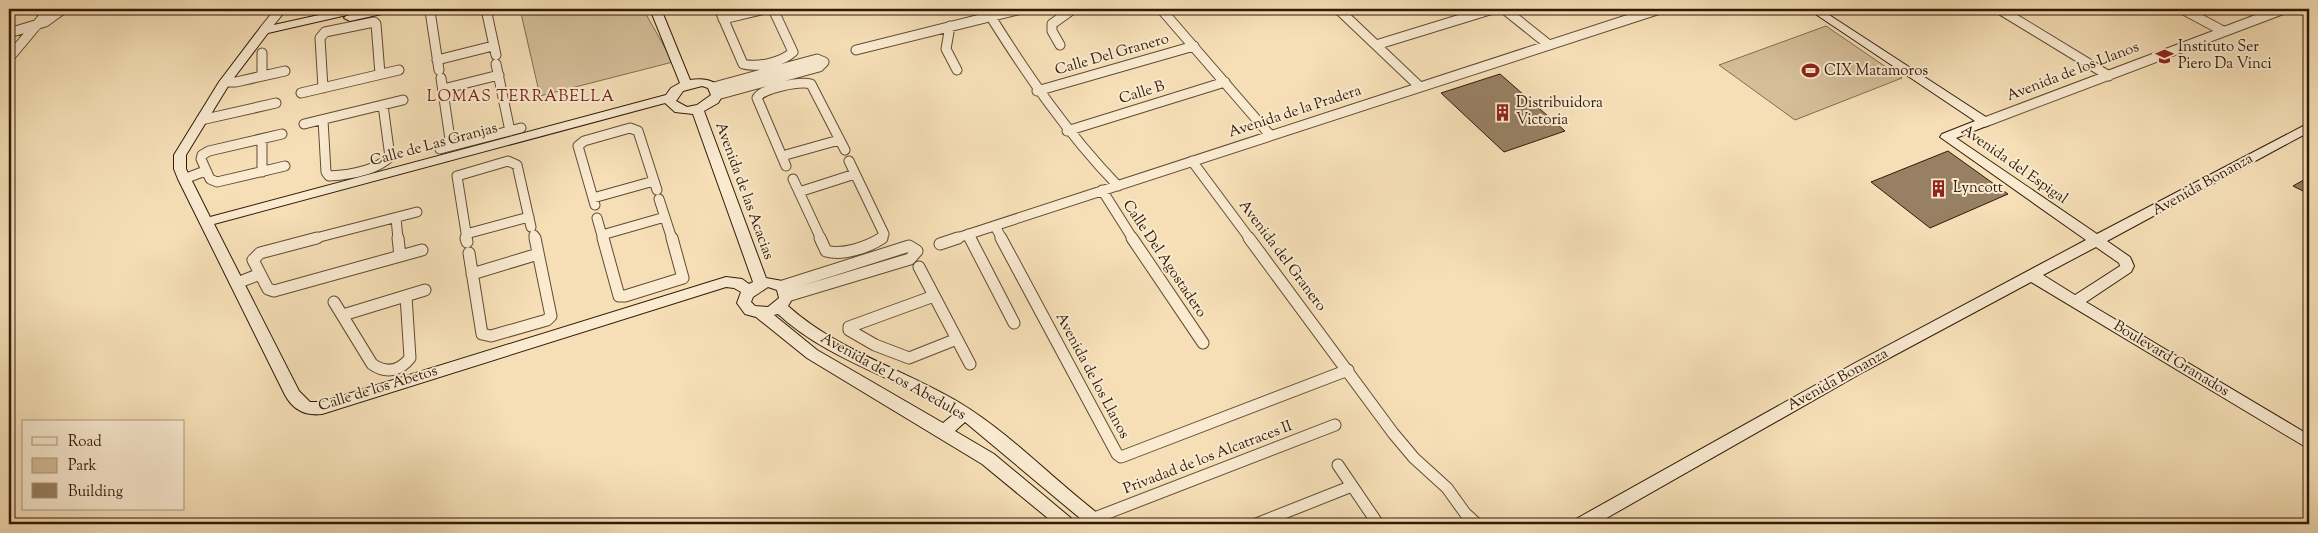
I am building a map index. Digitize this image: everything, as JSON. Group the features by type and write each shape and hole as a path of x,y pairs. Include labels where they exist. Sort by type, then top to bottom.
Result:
{"street":[{"path":"9,32 43,15 55,17 63,9"},
{"name":"Calle de los Abetos","path":"281,9 225,82 201,120 180,155 180,169 293,395 302,407 312,410 322,408 726,282 755,287 774,282 783,296"},
{"path":"260,35 360,9"},
{"path":"323,88 320,38 326,32 348,22 391,9"},
{"path":"432,9 430,11 451,146"},
{"path":"486,9 510,131"},
{"path":"656,9 686,84"},
{"path":"723,19 765,9"},
{"path":"720,10 743,64 750,66 788,57 793,52 773,9"},
{"path":"856,50 950,26 988,13 1021,9"},
{"path":"1060,45 1052,31 1052,24 1073,9"},
{"path":"1161,9 1270,135"},
{"path":"1338,9 1420,87"},
{"path":"1376,45 1493,9"},
{"path":"1504,9 1549,45"},
{"name":"Avenida de la Pradera","path":"940,244 1660,9"},
{"name":"Avenida del Espigal","path":"1813,9 1986,122"},
{"path":"1999,9 2109,76"},
{"path":"2182,9 2223,31"},
{"name":"Avenida de los Llanos","path":"1986,122 2278,10"},
{"path":"988,13 1038,91 1067,131 1118,186"},
{"path":"9,58 43,15"},
{"path":"260,35 348,22 376,24 380,74"},
{"path":"950,26 945,44 946,50 957,70"},
{"path":"437,60 494,46"},
{"name":"Calle Del Granero","path":"1038,91 1194,46"},
{"path":"262,53 262,76"},
{"path":"772,61 785,86"},
{"path":"301,94 400,70"},
{"path":"225,82 285,71"},
{"path":"715,90 710,103 697,109 681,110 672,102 676,90 686,84 702,82 715,90 778,74"},
{"path":"443,89 499,75"},
{"path":"786,166 757,98 762,92 803,82 811,84 845,150"},
{"name":"Calle B","path":"1067,131 1225,82"},
{"path":"304,124 403,100"},
{"name":"Calle de Las Granjas","path":"208,226 359,176 606,129 672,102"},
{"name":"Calle de Las Granjas","path":"208,226 672,102"},
{"path":"201,120 276,103"},
{"path":"323,120 326,172 329,176 359,176 382,164 390,157 383,105"},
{"name":"Avenida de las Acacias","path":"697,109 755,287 744,303 750,310 760,313"},
{"name":"Avenida del Espigal","path":"1986,122 1946,137 2096,241"},
{"name":"Avenida Bonanza","path":"1582,524 1860,367 2309,127"},
{"path":"521,128 510,131 484,152 456,180 467,238 531,226"},
{"path":"597,218 618,295 625,296 678,281 683,276 657,190 638,131 630,128 606,129 578,146 594,201 657,190"},
{"path":"282,134 205,153 201,160 210,179 217,182 285,166"},
{"path":"262,139 262,172"},
{"path":"782,156 839,140"},
{"path":"440,149 451,146 484,152 518,165 551,316 547,320 488,337 482,334 469,254"},
{"path":"793,179 826,252 834,254 882,239 884,234 849,161"},
{"name":"Avenida del Granero","path":"1192,161 1393,433 1414,458 1447,488 1465,513 1477,524"},
{"path":"184,178 205,171"},
{"path":"798,192 855,174"},
{"name":"Calle Del Agostadero","path":"1102,190 1145,259 1203,343"},
{"path":"417,212 260,253 253,260 268,289 274,291 422,250"},
{"path":"396,218 400,256"},
{"path":"602,235 665,218"},
{"name":"Avenida de los Llanos","path":"995,226 1112,445 1121,457 1348,370"},
{"path":"968,234 1014,324"},
{"path":"2075,302 2128,266 2120,256 2096,241"},
{"path":"760,313 783,296 864,260 909,246 917,251 910,259 783,296"},
{"path":"858,247 864,260"},
{"path":"472,274 538,254"},
{"path":"919,267 970,364"},
{"path":"237,283 260,274"},
{"name":"Boulevard Granados","path":"2033,276 2309,442"},
{"path":"649,289 652,304"},
{"path":"343,315 425,290"},
{"path":"334,302 372,364 380,370 388,371 399,368 410,358 406,296"},
{"name":"Avenida de Los Abedules","path":"783,296 791,318 829,343 963,413 1003,443 1096,522"},
{"path":"934,296 849,327 850,333 909,358 957,339"},
{"name":"Avenida de Los Abedules","path":"760,313 812,354 937,427 1003,471 1066,524"},
{"path":"514,330 517,347"},
{"path":"860,359 875,345"},
{"path":"388,371 389,387"},
{"path":"949,404 938,411 937,427 956,423 963,413"},
{"name":"Privadad de los Alcatraces II","path":"1096,522 1335,425"},
{"path":"1338,465 1378,524"},
{"path":"1256,524 1352,486"}],"green space":[{"path":"520,9 643,9 673,62 540,96"},
{"name":"CIX Matamoros","path":"1826,26 1902,78 1795,120 1719,65"}],"building":[{"name":"Distribuidora Victoria","path":"1500,74 1565,131 1504,152 1441,93"},
{"name":"Lyncott","path":"1948,151 2008,194 1930,228 1871,182"},
{"path":"2309,177 2309,194 2293,186"}],"place":[{"name":"Instituto Ser Piero Da Vinci","path":"2164,56"},
{"name":"CIX Matamoros","path":"1810,71"},
{"name":"Distribuidora Victoria","path":"1502,112"},
{"name":"Lyncott","path":"1939,188"}],"district":[{"name":"LOMAS TERRABELLA","path":"521,97"}]}
